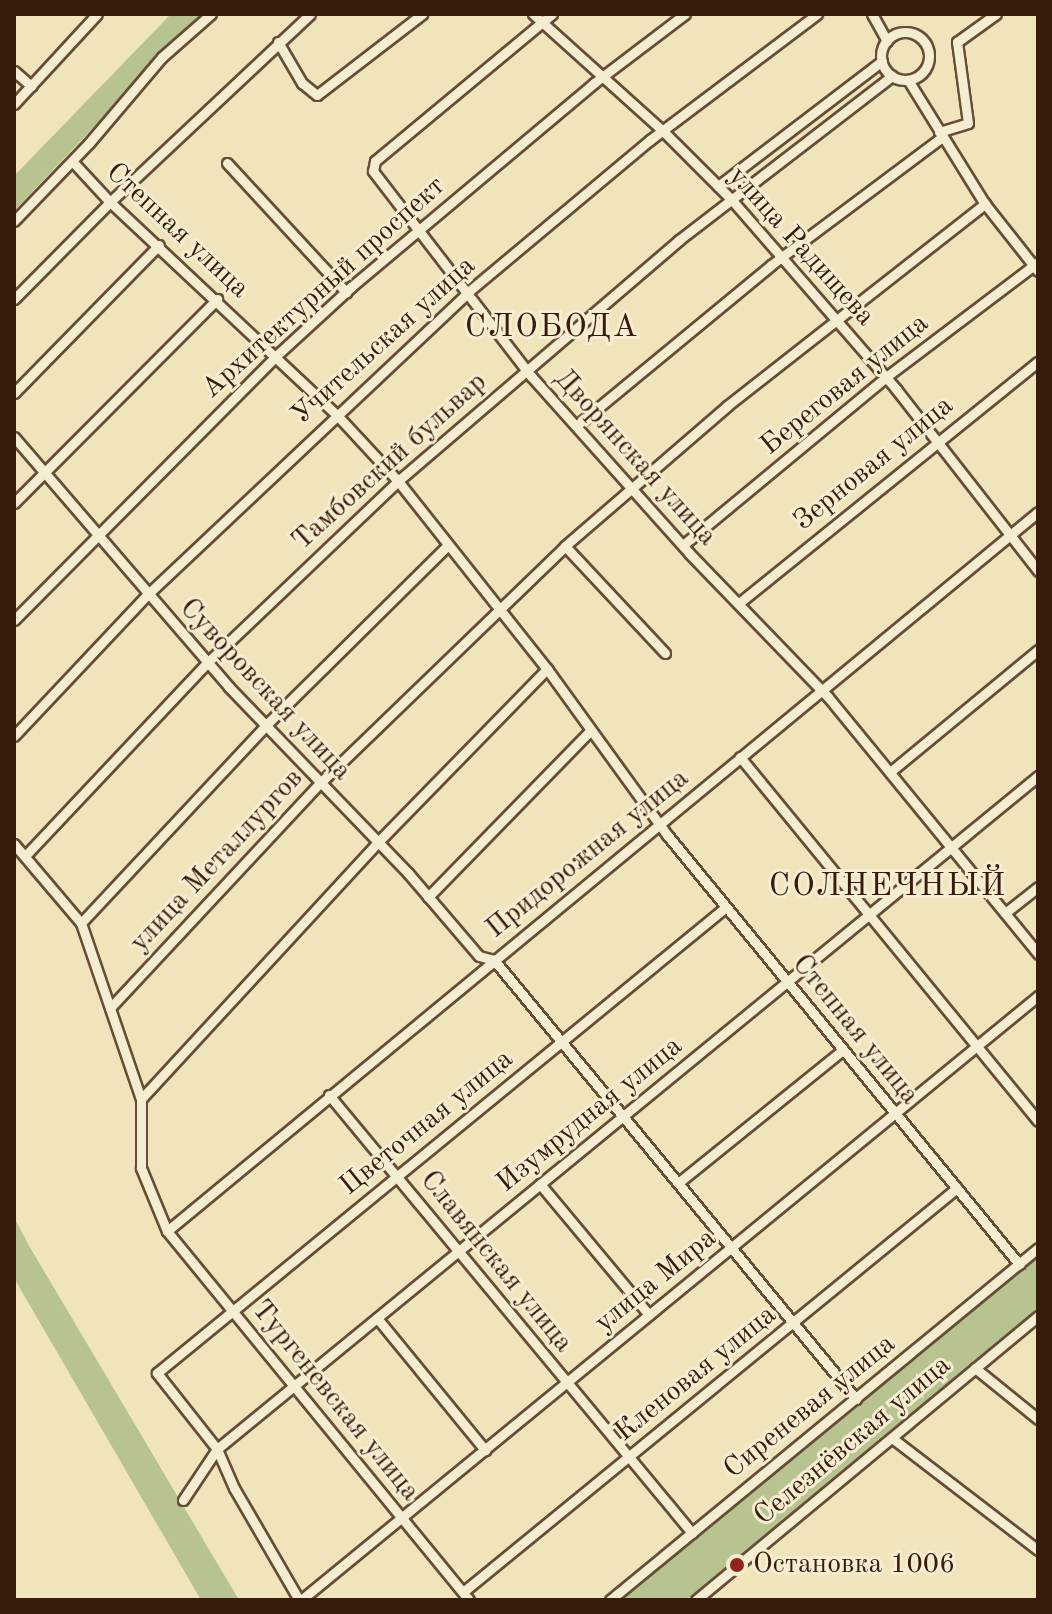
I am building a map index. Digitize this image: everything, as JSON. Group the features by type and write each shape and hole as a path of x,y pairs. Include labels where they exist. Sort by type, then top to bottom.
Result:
{"street":[{"path":"14,104 97,14"},
{"path":"14,221 72,161 162,57 211,14"},
{"path":"14,299 110,202 310,14"},
{"path":"278,42 302,83 317,95 422,14"},
{"name":"улица Радищева","path":"533,14 662,130 731,199 886,377 1038,571"},
{"path":"542,22 552,14"},
{"name":"Архитектурный проспект","path":"14,620 276,356 346,292 602,76 685,14"},
{"name":"Учительская улица","path":"14,736 147,595 468,292 662,130 817,14"},
{"path":"718,186 882,61 887,41 872,14"},
{"path":"576,426 782,257 940,135 968,123 957,42 996,14"},
{"name":"Дворянская улица","path":"542,22 372,166 525,369 631,489 821,691 1038,954"},
{"path":"887,41 908,32 926,45 927,67 908,80"},
{"path":"882,61 892,76 908,80 985,204 1036,266"},
{"path":"14,71 31,86"},
{"name":"Тамбовский бульвар","path":"25,856 207,663 398,481 525,369 731,199 892,76"},
{"name":"Степная улица","path":"72,161 110,202 217,299 336,414 398,481 547,669 659,824 1019,1264"},
{"path":"227,163 346,292"},
{"path":"631,489 836,318 985,204"},
{"path":"14,393 159,245"},
{"name":"Береговая улица","path":"683,545 886,377 1036,266"},
{"path":"14,503 217,299"},
{"name":"Зерновая улица","path":"739,603 937,440 1038,362"},
{"name":"Суворовская улица","path":"14,437 95,536 207,663 378,842 479,956 494,960 856,1399"},
{"name":"улица Металлургов","path":"110,1008 321,782 565,546 631,489"},
{"name":"Придорожная улица","path":"167,1231 1038,512"},
{"path":"14,844 81,923 266,725 448,545"},
{"path":"565,546 665,653"},
{"path":"890,772 1038,650"},
{"path":"141,1099 378,842 547,669"},
{"path":"428,897 590,731"},
{"path":"740,757 1038,1121"},
{"name":"Изумрудная улица","path":"183,1500 217,1449 1038,776"},
{"path":"1005,913 1038,887"},
{"name":"Цветочная улица","path":"217,1449 157,1373 726,907"},
{"name":"Тургеневская улица","path":"81,923 141,1099 141,1168 167,1231 466,1596"},
{"name":"улица Мира","path":"300,1600 1038,996"},
{"path":"678,1183 843,1050"},
{"name":"Славянская улица","path":"329,1095 692,1533"},
{"path":"540,1184 649,1315"},
{"name":"Кленовая улица","path":"466,1596 629,1457 957,1188"},
{"name":"Сиреневая улица","path":"610,1600 1038,1248"},
{"name":"Селезнёвская улица","path":"696,1600 1038,1316"},
{"path":"377,1318 485,1450"},
{"path":"975,1368 1038,1419"},
{"path":"892,1438 1038,1550"},
{"path":"217,1449 234,1488 300,1600"}],"green space":[{"path":"171,14 201,14 14,211 14,176"},
{"path":"14,1217 239,1600 201,1600 14,1278"},
{"path":"1038,1253 1038,1308 697,1591 686,1600 616,1600"}],"place":[{"name":"Остановка 1006","path":"737,1565"}],"district":[{"name":"СЛОБОДА","path":"552,328"},
{"name":"СОЛНЕЧНЫЙ","path":"888,887"}]}
